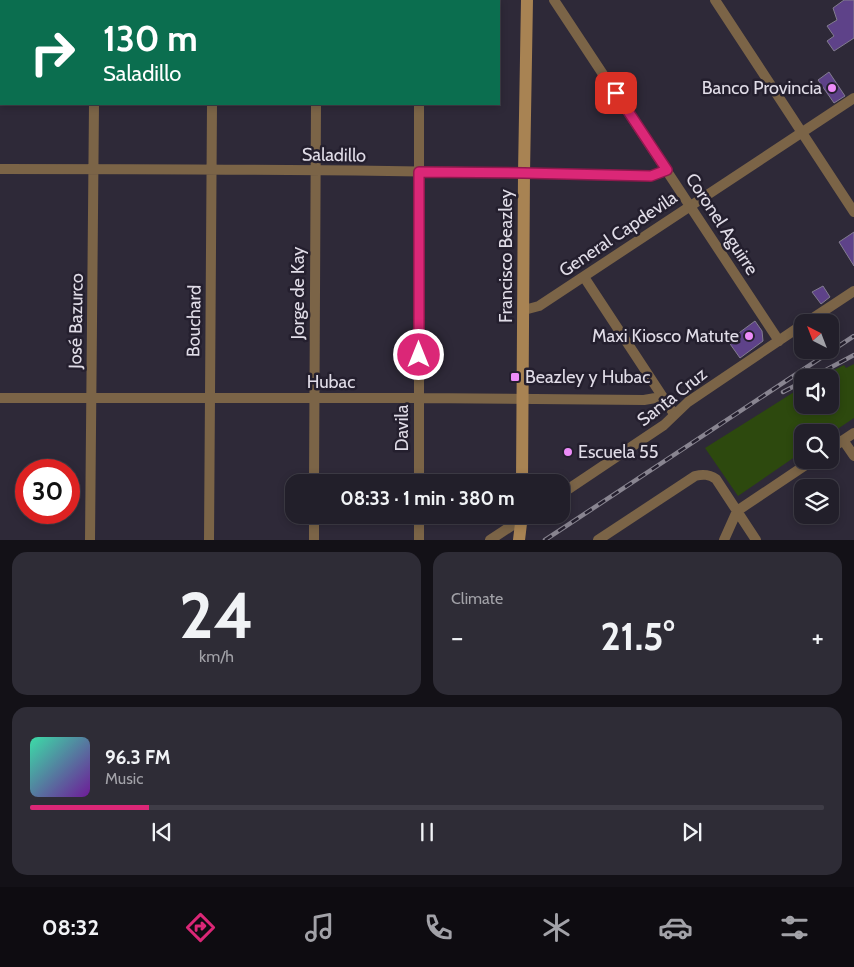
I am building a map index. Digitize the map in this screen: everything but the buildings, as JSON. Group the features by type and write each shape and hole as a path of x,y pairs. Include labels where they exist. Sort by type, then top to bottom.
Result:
{"street":[{"name":"Francisco Beazley","path":"522,474 527,0"},
{"name":"Coronel Aguirre","path":"554,0 779,341"},
{"path":"715,0 854,212"},
{"name":"General Capdevila","path":"524,310 539,306 854,98"},
{"name":"José Bazurco","path":"90,540 94,105"},
{"name":"Bouchard","path":"209,540 212,105"},
{"name":"Jorge de Kay","path":"314,474 316,105"},
{"name":"Davila","path":"419,474 420,105"},
{"name":"Saladillo","path":"0,169 212,169 651,176 667,170"},
{"path":"584,277 661,397 674,414"},
{"path":"819,314 854,291"},
{"name":"Santa Cruz","path":"570,488 664,425 688,402 794,331"},
{"name":"Hubac","path":"0,398 209,397 644,400 661,397"},
{"path":"839,443 854,433"},
{"path":"843,440 854,456"},
{"path":"724,540 737,511 799,469"},
{"path":"598,540 610,536 695,476 702,474 711,475 716,479 756,540"},
{"path":"314,524 314,540"},
{"path":"419,524 419,540"},
{"path":"490,540 513,524"},
{"path":"519,540 522,524"}],"green space":[{"path":"854,364 854,418 839,428 839,424 794,424 794,458 738,496 705,448 794,392 794,414 839,414 839,369 836,369 844,365 846,368"}],"railway":[{"path":"545,540 854,336"},
{"path":"828,369 854,355"},
{"path":"783,392 794,386"}],"place":[{"name":"Banco Provincia","path":"832,88"},
{"name":"Maxi Kiosco Matute","path":"749,336"},
{"name":"Beazley y Hubac","path":"515,377"},
{"name":"Escuela 55","path":"568,452"}],"route":[{"path":"419,355 419,172 651,176 667,170 616,93"}]}
